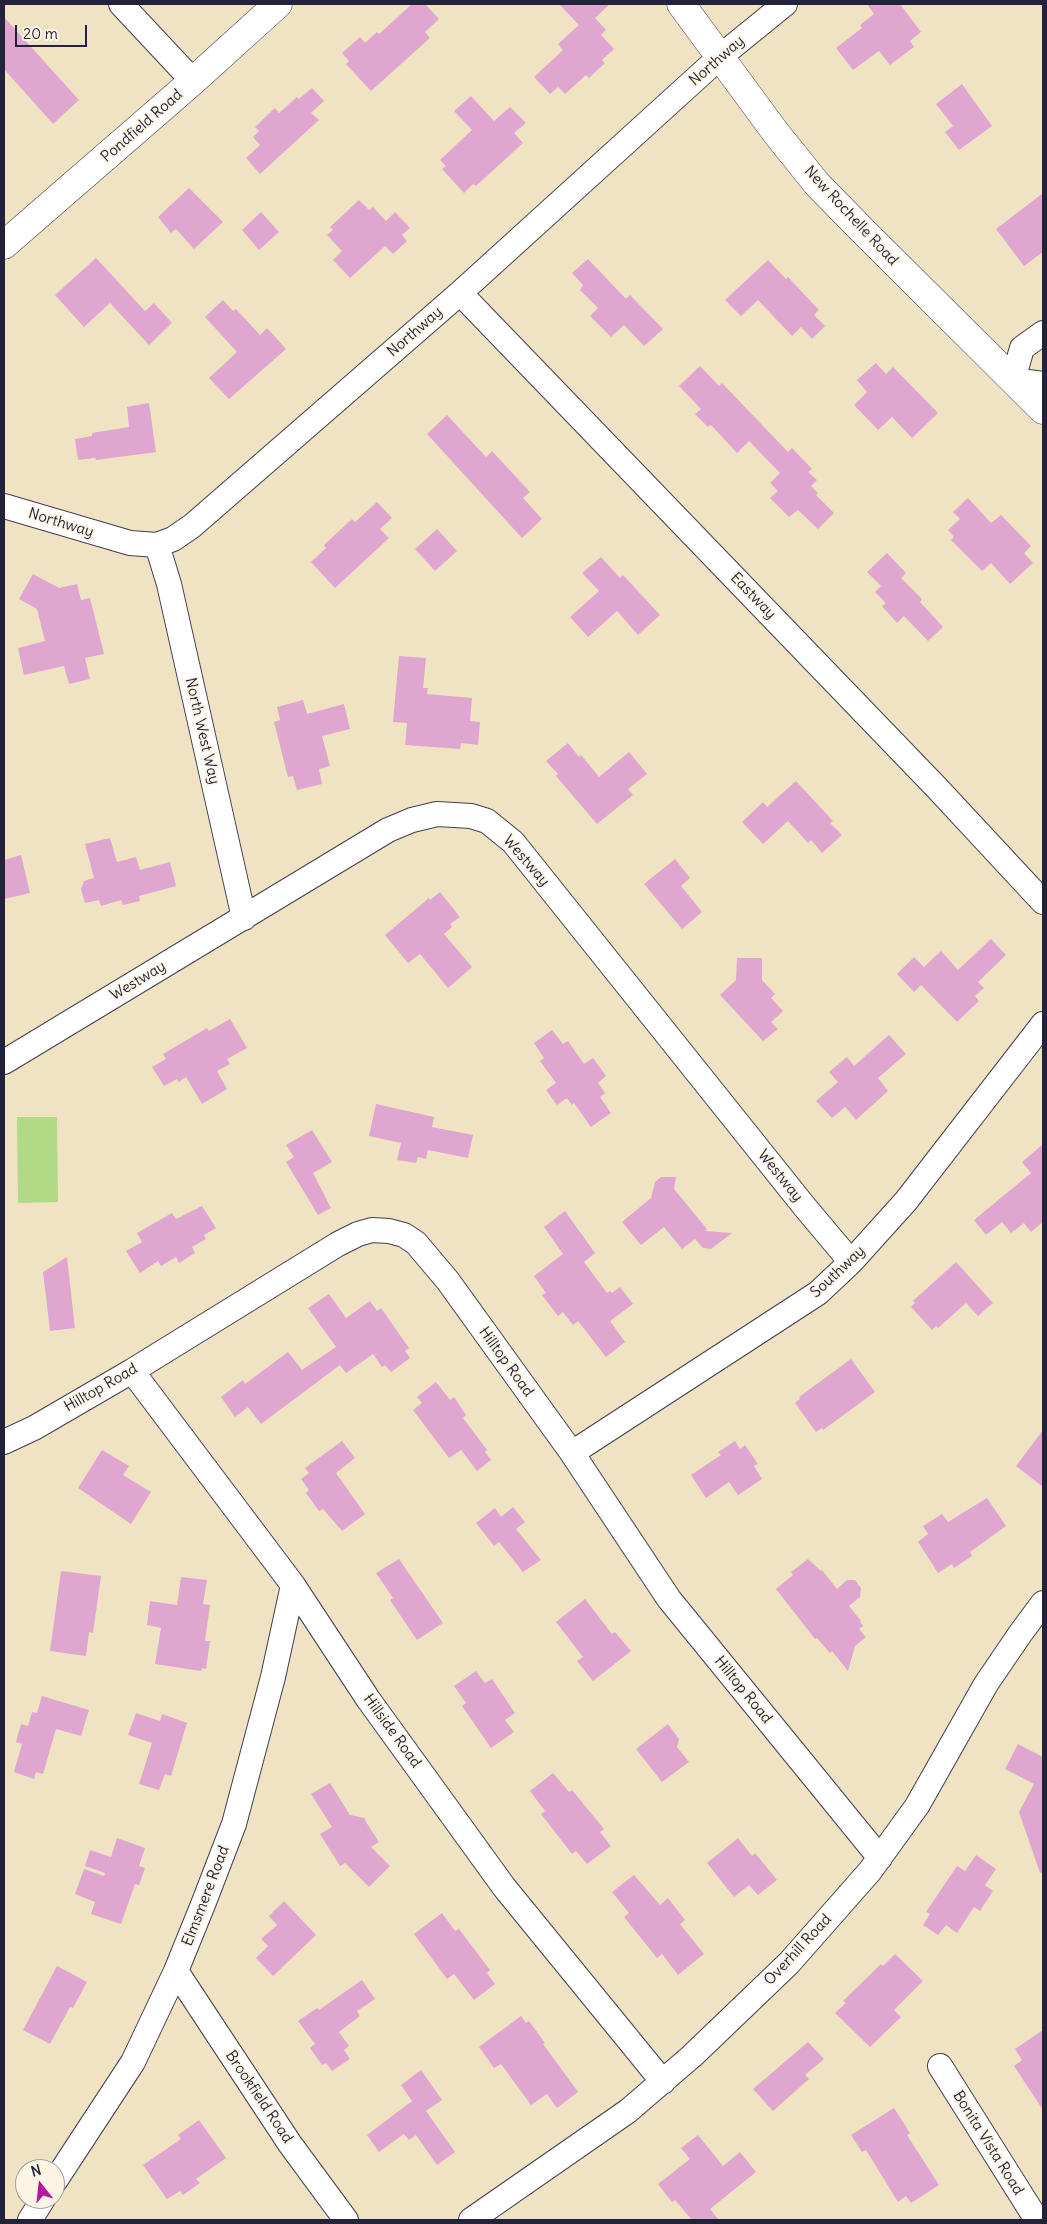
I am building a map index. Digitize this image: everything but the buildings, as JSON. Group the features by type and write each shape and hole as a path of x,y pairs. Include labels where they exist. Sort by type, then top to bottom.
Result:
{"main road":[{"name":"Pondfield Road","path":"4,245 193,81 278,4"},
{"name":"New Rochelle Road","path":"681,4 776,133 818,184 1043,410"}],"street":[{"path":"121,4 193,81"},
{"name":"Northway","path":"4,506 118,540 157,545 173,539 192,526 460,293 721,56 785,4"},
{"name":"Eastway","path":"460,293 937,788 1043,902"},
{"path":"1043,332 1022,348 1013,380 1043,384"},
{"name":"North West Way","path":"157,545 169,584 244,918"},
{"name":"Westway","path":"4,1062 388,830 412,820 437,814 471,816 487,821 513,842 798,1199 851,1262"},
{"name":"Southway","path":"572,1453 818,1293 851,1262 906,1202 1043,1024"},
{"name":"Hilltop Road","path":"4,1442 34,1428 132,1371 338,1244 358,1234 372,1230 390,1231 404,1235 416,1243 448,1280 572,1453 669,1599 880,1858"},
{"name":"Hillside Road","path":"132,1371 293,1585 368,1699 504,1886 663,2082"},
{"name":"Elmsmere Road","path":"65,2166 133,2062 176,1971 234,1824 273,1677 293,1585"},
{"name":"Overhill Road","path":"471,2220 601,2131 663,2082 789,1963 880,1858 917,1806 986,1684 1043,1603"},
{"name":"Brookfield Road","path":"176,1971 290,2144 346,2220"},
{"name":"Bonita Vista Road","path":"940,2066 1037,2220"},
{"path":"30,2220 37,2209"}],"green space":[{"path":"17,1117 57,1117 58,1202 18,1203"}]}
